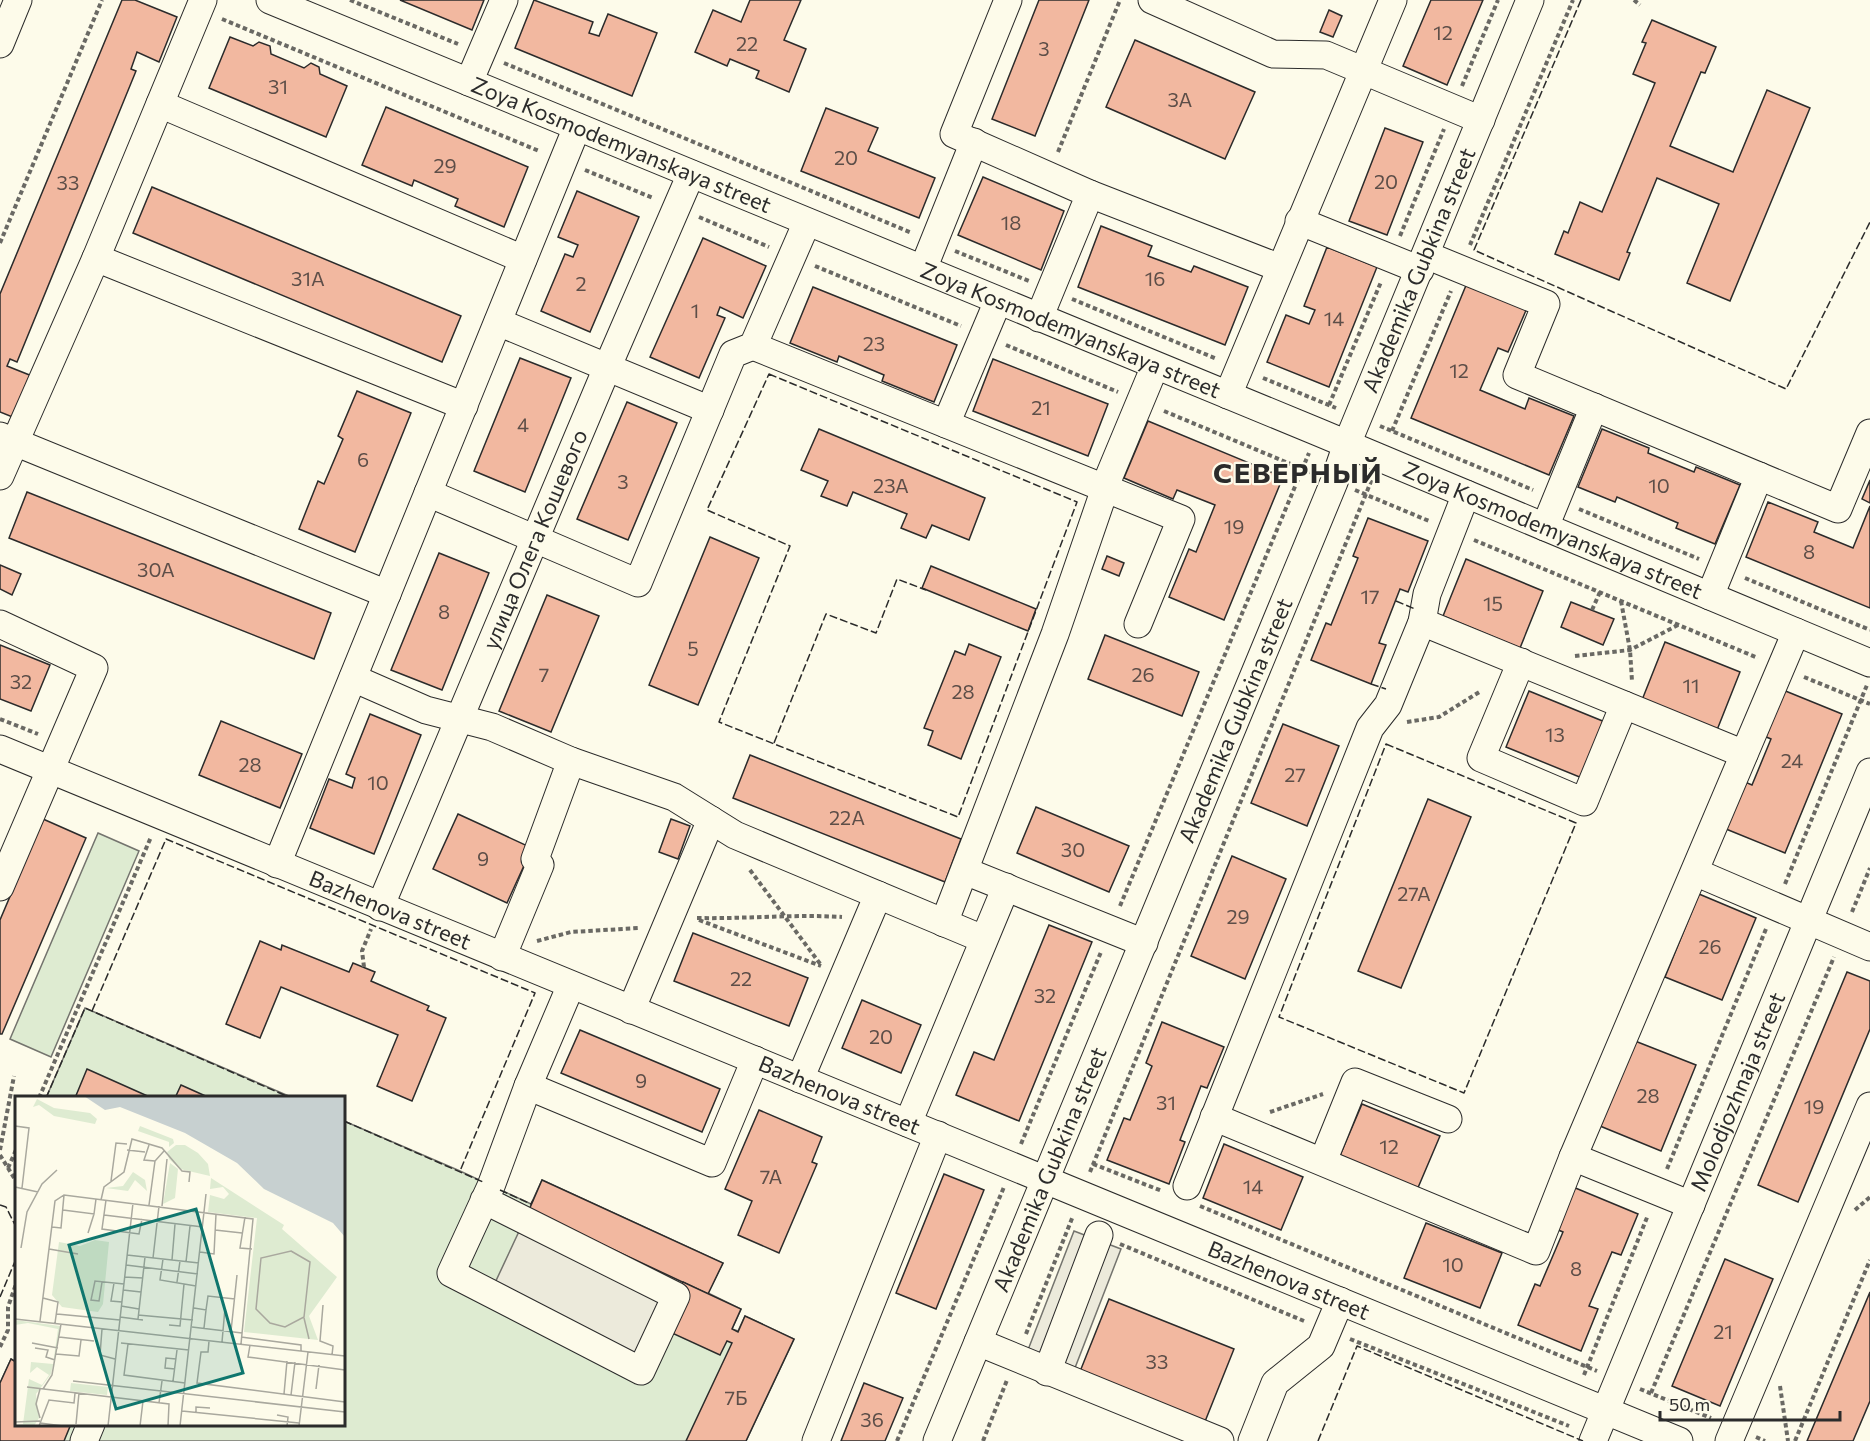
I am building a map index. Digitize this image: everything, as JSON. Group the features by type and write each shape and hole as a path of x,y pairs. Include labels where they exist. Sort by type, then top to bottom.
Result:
{"street":[{"path":"0,44 18,0"},
{"path":"470,82 504,0"},
{"path":"1008,0 954,134 1090,194 1280,268"},
{"path":"1152,0 1273,54 1326,55 1481,120"},
{"path":"1228,395 1393,0"},
{"name":"Akademika Gubkina street","path":"937,1441 1334,482 1347,444 1530,0"},
{"name":"Zoya Kosmodemyanskaya street","path":"282,2 577,127 1381,458 1870,663"},
{"path":"0,476 8,439 96,258 201,5"},
{"path":"160,104 523,259"},
{"path":"277,864 577,127"},
{"path":"923,269 974,142"},
{"name":"улица Олега Кошевого","path":"376,916 534,539 691,174"},
{"path":"1038,318 1090,194"},
{"path":"1299,221 1423,262 1460,268 1546,304 1517,375 1838,509 1870,433"},
{"path":"753,346 807,222"},
{"path":"96,258 464,406"},
{"path":"946,424 998,301"},
{"path":"498,322 710,410"},
{"path":"428,493 638,583 733,354 753,346 1181,519 1138,624"},
{"path":"944,923 1055,634 1105,488 1155,366"},
{"path":"1545,527 1594,407"},
{"path":"8,439 387,594"},
{"path":"1710,596 1759,476"},
{"path":"1182,1194 1223,1121 1370,728 1388,705 1422,622 1427,594 1466,494"},
{"path":"1422,622 1744,754"},
{"path":"0,624 94,668 51,771 6,858 0,887"},
{"path":"1223,1121 1536,1251 1796,632"},
{"path":"1521,662 1481,758 1584,802 1629,707"},
{"path":"352,678 426,710 492,728 571,761 674,797 735,835 873,907 944,923 983,939"},
{"name":"Bazhenova street","path":"0,749 277,864 376,916 502,957 938,1135 1041,1190 1081,1194 1679,1441"},
{"path":"502,957 540,865 535,859 571,761"},
{"name":"Molodjozhnaja street","path":"1594,1439 1870,772"},
{"path":"631,1010 711,820"},
{"path":"965,870 1144,943"},
{"path":"1695,872 1870,946"},
{"path":"908,1123 1006,887"},
{"path":"800,1078 873,907"},
{"path":"484,1200 676,1296 641,1371 451,1273 484,1200 528,1086 571,985"},
{"path":"528,1086 712,1163 755,1060"},
{"path":"1323,1161 1355,1082 1448,1119"},
{"path":"1732,1435 1864,1139 1870,1106"},
{"path":"816,1441 938,1135"},
{"path":"1574,1157 1691,1205"},
{"path":"1047,1371 1099,1235"},
{"path":"1252,1441 1275,1383 1321,1346 1340,1301"},
{"path":"978,1342 1220,1441"},
{"path":"84,1441 92,1426"}],"path":[{"path":"0,243 102,0"},
{"path":"350,0 744,164"},
{"path":"1048,175 1120,0"},
{"path":"982,1441 1365,495 1573,0"},
{"path":"1634,0 1640,5"},
{"path":"201,5 675,208 1870,704"},
{"path":"1329,405 1870,630"},
{"path":"1592,610 1600,592"},
{"path":"1622,601 1630,650 1629,707"},
{"path":"1575,1398 1870,678"},
{"path":"40,1096 155,828"},
{"path":"735,835 749,869 784,915 822,967 695,918 730,919 784,915 873,907"},
{"path":"1651,1394 1870,868"},
{"path":"364,968 362,951 376,916"},
{"path":"533,942 571,932 667,925"},
{"path":"0,1150 14,1076"},
{"path":"1223,1121 1355,1082"},
{"path":"8,1168 15,1152"},
{"path":"0,1155 15,1179"},
{"path":"1093,1164 1182,1194 1651,1394 1732,1435 1765,1441"},
{"path":"993,1183 1041,1190 1070,1223 1594,1439"},
{"path":"1795,1441 1870,1260"},
{"path":"0,1347 8,1330 8,1307 15,1287"}],"green space":[{"path":"98,833 139,851 51,1057 10,1039"},
{"path":"85,1008 289,1096 47,1096"},
{"path":"345,1121 531,1204 542,1180 723,1263 708,1293 741,1309 732,1329 738,1331 745,1316 794,1339 746,1441 0,1441 0,1383 11,1359 15,1361 15,1426 345,1426"}],"shaded area":[{"path":"529,1210 683,1282 637,1379 487,1300"},
{"path":"1074,1231 1121,1249 1073,1373 1026,1355"}],"building":[{"path":"122,0 135,0 177,17 159,62 137,52 131,69 136,71 17,362 10,359 7,366 32,376 15,418 0,412 0,294"},
{"path":"400,0 484,0 472,30"},
{"path":"534,0 593,22 589,33 599,36 608,14 657,33 632,96 515,48"},
{"path":"750,0 801,0 784,40 806,49 789,92 756,78 759,71 730,59 727,66 695,52 713,10 741,22"},
{"path":"1039,0 1089,0 1035,136 992,119"},
{"path":"1431,0 1483,0 1447,85 1403,66"},
{"path":"1329,10 1342,16 1333,37 1320,32"},
{"path":"1652,20 1716,47 1705,73 1701,72 1670,146 1733,172 1767,90 1810,108 1730,301 1687,283 1719,204 1657,178 1627,252 1630,253 1619,280 1555,254 1564,231 1568,233 1580,202 1602,212 1655,83 1633,74 1646,43 1642,42"},
{"path":"230,37 253,46 259,42 270,46 271,54 304,68 311,63 319,67 320,74 347,86 326,137 209,88"},
{"path":"1135,40 1255,92 1225,159 1106,107"},
{"path":"386,107 528,167 504,227 455,206 458,199 414,180 412,186 362,165"},
{"path":"826,108 878,128 868,151 935,178 919,218 801,171"},
{"path":"1385,128 1423,142 1387,235 1349,221"},
{"path":"983,177 1064,211 1041,270 958,235"},
{"path":"152,187 461,316 442,362 133,233"},
{"path":"577,191 639,217 590,332 541,311 565,254 573,257 578,245 558,237"},
{"path":"1101,226 1152,246 1148,256 1191,272 1194,266 1248,287 1225,345 1078,287"},
{"path":"703,238 766,266 743,318 720,307 717,315 725,318 699,378 650,357"},
{"path":"1327,247 1377,267 1329,387 1267,362 1286,315 1309,324 1315,310 1304,306"},
{"path":"1467,283 1527,308 1508,352 1498,348 1480,390 1525,409 1529,398 1574,416 1549,475 1411,418"},
{"path":"813,287 957,345 934,402 882,381 884,375 839,356 837,362 790,343"},
{"path":"520,358 571,378 525,492 474,471"},
{"path":"993,359 1108,404 1088,456 973,411"},
{"path":"357,391 411,413 355,552 299,529 318,481 324,484 343,439 338,436"},
{"path":"627,402 677,423 628,540 577,519"},
{"path":"1148,421 1283,477 1224,620 1169,597 1189,549 1196,552 1215,505 1177,490 1173,499 1124,478"},
{"path":"819,429 985,498 969,540 932,525 926,538 901,528 907,514 853,492 847,506 821,496 828,481 801,470"},
{"path":"1602,429 1649,448 1648,453 1694,472 1696,467 1740,485 1715,544 1676,528 1678,523 1617,497 1615,502 1578,487"},
{"path":"1870,480 1870,503 1862,499"},
{"path":"27,492 331,613 314,659 9,538"},
{"path":"1768,502 1818,522 1814,532 1853,548 1870,506 1870,608 1746,557"},
{"path":"1368,518 1428,541 1408,592 1400,589 1379,643 1386,645 1371,684 1311,660 1326,623 1331,625 1358,558 1353,556"},
{"path":"710,537 759,558 698,705 649,685"},
{"path":"439,553 489,573 442,690 391,670"},
{"path":"1107,556 1124,563 1119,576 1102,569"},
{"path":"1466,559 1543,591 1520,648 1443,616"},
{"path":"0,565 21,574 12,595 0,589"},
{"path":"931,566 1036,609 1028,631 922,588"},
{"path":"547,595 599,616 551,732 499,711"},
{"path":"1571,602 1614,619 1603,645 1561,627"},
{"path":"1105,635 1199,672 1182,716 1088,679"},
{"path":"1665,642 1740,672 1717,730 1642,700"},
{"path":"969,644 1001,657 961,759 928,745 933,731 924,728 955,651 965,655"},
{"path":"0,645 50,665 31,711 0,699"},
{"path":"1783,690 1842,714 1785,853 1726,829 1745,782 1752,785 1771,739 1764,736"},
{"path":"1529,691 1605,722 1582,778 1506,747"},
{"path":"370,714 421,735 374,854 310,828 329,779 352,788 355,778 346,774"},
{"path":"221,721 302,754 280,808 199,775"},
{"path":"1283,724 1339,746 1307,826 1251,803"},
{"path":"750,755 961,839 945,882 733,798"},
{"path":"1428,799 1471,817 1401,988 1358,971"},
{"path":"1036,807 1129,846 1109,892 1017,853"},
{"path":"458,814 532,848 507,903 433,869"},
{"path":"43,819 86,838 2,1034 0,1034 0,920"},
{"path":"671,819 690,826 678,859 659,852"},
{"path":"1232,856 1286,879 1245,979 1191,956"},
{"path":"1699,894 1756,918 1722,1000 1665,977"},
{"path":"1049,925 1092,942 1019,1121 956,1095 974,1052 994,1060"},
{"path":"693,933 808,978 789,1026 674,981"},
{"path":"260,941 281,950 282,945 349,972 353,963 375,972 371,981 429,1006 427,1010 446,1018 412,1101 377,1086 398,1035 281,987 260,1038 226,1024"},
{"path":"1847,972 1870,981 1870,1029 1798,1202 1758,1185"},
{"path":"862,1000 921,1025 901,1073 842,1048"},
{"path":"1162,1022 1224,1047 1207,1088 1201,1086 1180,1140 1185,1142 1169,1184 1107,1160 1124,1118 1130,1120 1152,1066 1146,1063"},
{"path":"580,1030 720,1089 702,1132 561,1073"},
{"path":"1635,1041 1696,1065 1661,1151 1600,1126"},
{"path":"87,1069 148,1096 76,1096"},
{"path":"181,1085 206,1096 176,1096"},
{"path":"1362,1104 1440,1136 1417,1190 1339,1158"},
{"path":"759,1110 822,1137 812,1162 817,1164 779,1253 738,1235 752,1201 725,1189"},
{"path":"1224,1144 1303,1177 1281,1230 1203,1198"},
{"path":"944,1174 984,1190 936,1309 896,1293"},
{"path":"542,1180 723,1263 708,1294 529,1210"},
{"path":"1573,1187 1638,1214 1621,1255 1612,1252 1589,1306 1598,1309 1581,1351 1518,1325 1535,1284 1540,1286 1563,1232 1556,1229"},
{"path":"1426,1223 1502,1253 1480,1308 1404,1278"},
{"path":"1725,1259 1773,1279 1720,1406 1672,1386"},
{"path":"683,1282 741,1309 732,1329 738,1332 745,1316 794,1339 746,1441 686,1441 732,1343 727,1341 720,1355 661,1328"},
{"path":"1870,1292 1870,1401 1853,1441 1807,1441"},
{"path":"1109,1299 1234,1349 1204,1424 1079,1374"},
{"path":"11,1359 15,1361 15,1426 70,1426 64,1441 0,1441 0,1383"},
{"path":"864,1383 903,1398 885,1441 841,1441"}],"fence":[{"path":"1581,0 1474,250 1786,389 1870,222"},
{"path":"769,374 1077,502 958,817 719,722 790,546 707,510 769,374"},
{"path":"774,743 826,614 876,633 897,579 926,590"},
{"path":"1396,601 1415,609"},
{"path":"1371,684 1386,689"},
{"path":"1386,744 1576,823 1464,1093 1279,1017 1386,744"},
{"path":"92,1011 166,839 535,993 460,1171"},
{"path":"47,1096 85,1008 286,1096"},
{"path":"345,1121 483,1182"},
{"path":"500,1190 531,1204 533,1200"},
{"path":"0,1205 6,1207 15,1225"},
{"path":"0,1297 15,1261"},
{"path":"1318,1441 1357,1346 1583,1441"}],"district":[{"name":"СЕВЕРНЫЙ","path":"1298,473"}]}
